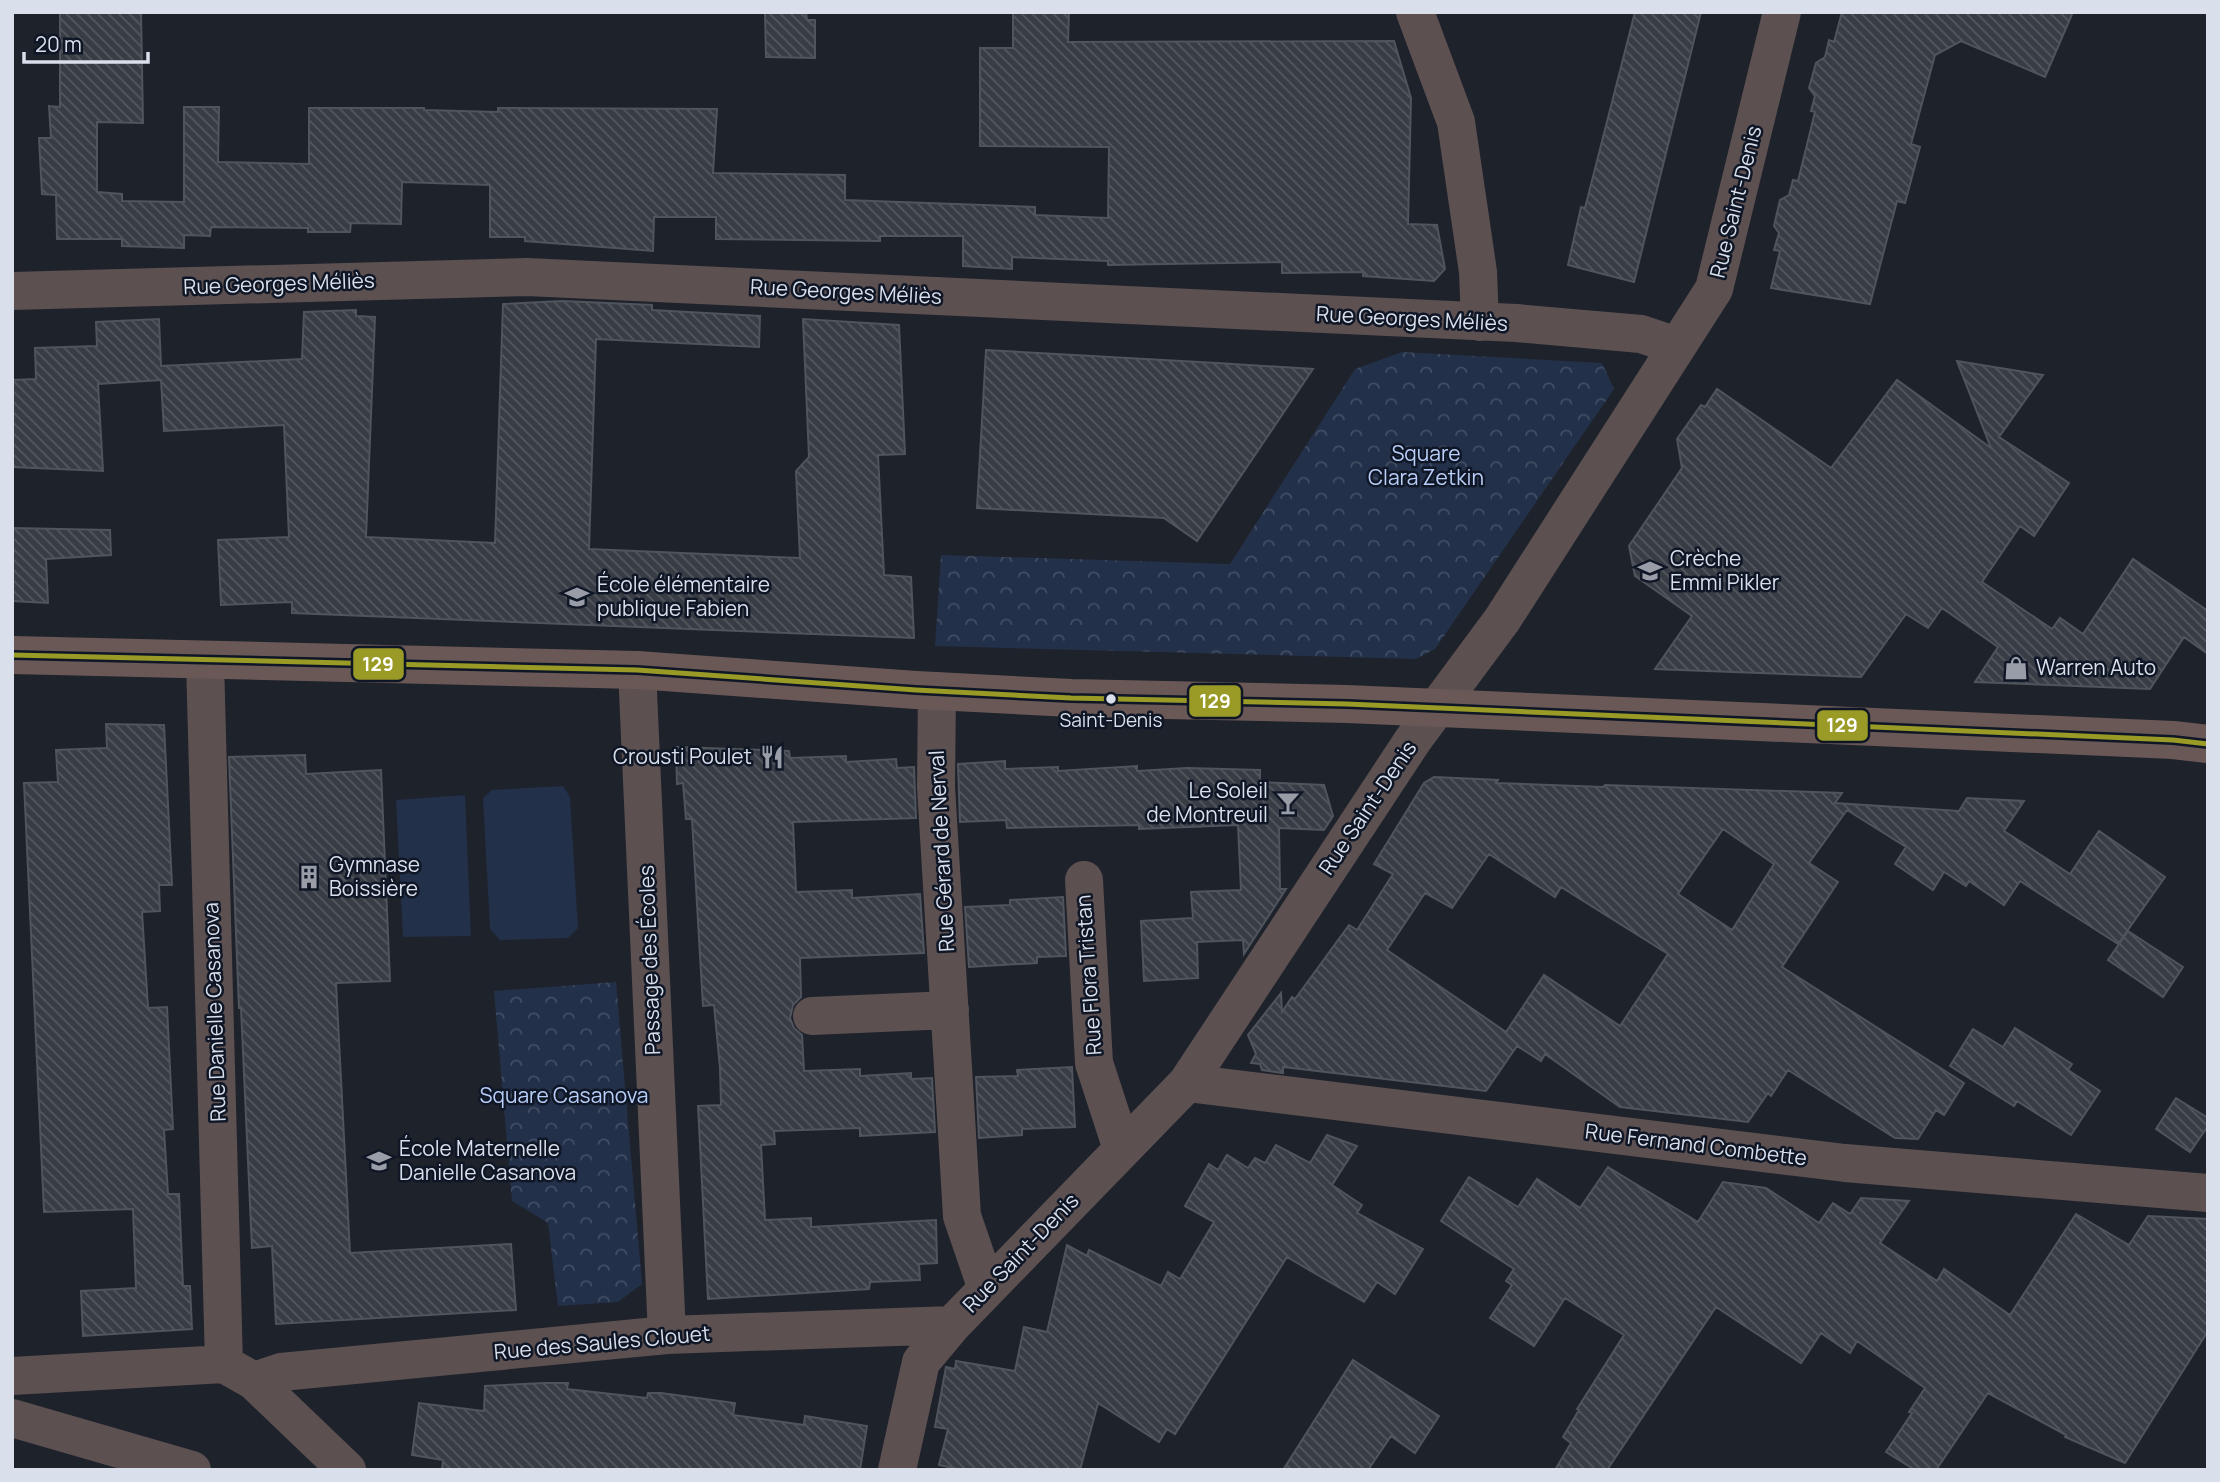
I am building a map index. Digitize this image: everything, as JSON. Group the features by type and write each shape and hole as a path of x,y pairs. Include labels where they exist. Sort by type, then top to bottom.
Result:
{"main road":[{"path":"12,655 638,670 937,691 1084,698 1436,708 2173,740 2208,744"}],"street":[{"path":"1416,12 1455,122 1478,272 1480,322"},
{"name":"Rue Saint-Denis","path":"897,1470 921,1362 952,1325 1187,1083 1436,708 1502,620 1714,289 1782,12"},
{"name":"Rue Georges Méliès","path":"12,291 527,277 1480,322 1642,334 1677,345"},
{"name":"Rue Danielle Casanova","path":"205,661 239,1372"},
{"name":"Passage des Écoles","path":"638,670 667,1335"},
{"name":"Rue Gérard de Nerval","path":"937,691 936,787 962,1216 987,1289"},
{"name":"Rue Flora Tristan","path":"1084,880 1094,1063 1122,1149"},
{"path":"812,1017 950,1010"},
{"name":"Rue Fernand Combette","path":"1187,1083 1845,1163 2208,1193"},
{"name":"Rue des Saules Clouet","path":"12,1376 281,1372 667,1335 952,1325"},
{"path":"239,1372 347,1470"},
{"path":"12,1418 192,1470"}],"green space":[{"name":"Square Clara Zetkin","path":"1402,352 1602,363 1614,389 1435,649 1416,659 935,646 941,555 1230,564 1355,369"},
{"path":"563,786 570,797 578,928 568,938 500,940 490,929 483,798 492,790"},
{"path":"465,795 471,936 403,937 396,800"},
{"name":"Square Casanova","path":"616,982 642,1284 618,1302 558,1306 548,1223 512,1201 494,991"}],"building":[{"path":"60,12 141,12 143,123 97,122 97,192 122,194 122,201 184,202 184,107 219,107 218,162 309,164 309,108 424,108 498,112 498,108 717,109 713,173 845,175 845,200 1035,207 1035,215 1108,218 1109,147 980,146 980,48 1013,48 1013,12 1069,12 1068,42 1394,41 1411,98 1408,224 1437,225 1445,269 1434,281 1363,276 1363,272 1282,273 1282,262 1108,265 1108,261 1012,257 1012,269 963,266 963,236 880,236 880,241 716,239 716,217 654,217 653,251 525,241 525,237 490,237 490,185 402,182 401,224 351,223 350,232 308,232 308,228 211,227 210,236 184,235 184,248 122,246 122,239 57,239 56,195 42,194 39,138 51,138 49,106 60,107"},
{"path":"765,12 806,12 807,20 815,20 815,58 766,57"},
{"path":"1635,12 1701,12 1634,282 1568,265 1581,207 1585,208"},
{"path":"1842,12 2073,12 2045,77 1961,41 1935,55 1911,144 1920,147 1905,203 1897,201 1870,304 1771,288 1780,251 1774,250 1779,233 1774,226 1780,200 1789,195 1793,180 1798,181 1815,112 1811,111 1815,96 1809,88 1816,63 1825,57 1829,40 1834,42"},
{"path":"562,301 652,305 652,310 760,316 759,347 596,339 589,549 800,558 796,471 809,457 803,319 899,325 905,454 878,455 884,575 911,577 914,638 292,613 292,602 221,605 218,540 289,537 284,425 164,431 161,380 98,384 103,471 12,467 12,380 36,379 35,348 97,346 96,322 159,319 161,366 302,359 304,312 356,310 356,316 375,317 366,537 495,543 503,304"},
{"path":"986,350 1313,369 1197,541 1164,518 977,508"},
{"path":"1957,361 2043,375 1999,437 2069,483 2034,536 2020,526 1982,582 2052,629 2060,618 2083,634 2133,559 2208,611 2208,654 2184,637 2150,689 1975,682 1998,647 1942,608 1928,628 1906,614 1861,677 1655,669 1692,616 1635,576 1629,546 1682,468 1677,439 1701,405 1705,407 1717,389 1831,468 1897,380 1991,448"},
{"path":"12,528 110,530 111,555 46,559 48,603 12,601"},
{"path":"106,724 164,725 172,885 159,885 160,911 142,912 148,1008 167,1007 173,1129 164,1130 168,1194 179,1194 183,1286 190,1286 192,1329 83,1336 81,1291 136,1288 133,1209 44,1212 24,783 58,782 56,750 107,748"},
{"path":"676,747 789,751 790,758 846,756 846,762 896,759 897,768 914,767 916,818 793,822 796,892 852,890 852,898 920,894 924,953 800,958 801,997 793,1005 790,1018 794,1028 802,1035 804,1071 860,1069 860,1076 911,1073 911,1079 932,1078 935,1132 860,1136 860,1128 774,1131 775,1144 761,1145 765,1220 811,1218 811,1227 936,1220 937,1263 919,1264 920,1280 870,1282 869,1289 708,1299 698,1106 721,1105 720,1068 714,1005 703,1006 692,819 686,819 683,783 677,784"},
{"path":"305,755 306,774 381,770 390,981 336,983 350,1253 511,1244 516,1310 276,1324 272,1246 252,1248 229,757"},
{"path":"1005,761 1005,769 1058,767 1058,771 1137,766 1137,771 1187,768 1260,770 1260,782 1324,785 1333,816 1324,830 1279,828 1280,889 1286,889 1244,954 1243,940 1197,942 1198,978 1144,981 1141,921 1193,918 1191,892 1241,890 1238,825 1139,829 1139,825 1007,828 1006,820 960,822 958,764"},
{"path":"1434,777 1498,780 1496,783 1842,793 1835,803 1959,811 1967,798 2024,801 2004,831 2070,874 2099,831 2165,877 2118,944 2020,881 2004,905 1969,881 1966,886 1944,872 1933,890 1895,864 1906,847 1847,810 1809,863 1838,882 1782,967 1964,1083 1944,1115 1936,1110 1918,1139 1895,1138 1788,1070 1771,1096 1768,1093 1748,1122 1620,1107 1545,1054 1541,1061 1517,1046 1486,1091 1283,1067 1283,1073 1262,1070 1260,1064 1251,1063 1256,1054 1248,1035 1281,993 1282,1012 1292,997 1295,999 1349,925 1357,930 1393,874 1374,864 1424,783","holes":["1723,829 1774,864 1732,930 1678,894","1489,854 1555,897 1561,887 1668,954 1620,1026 1544,975 1506,1032 1387,950 1425,893 1452,908"]},
{"path":"1063,897 1066,956 1037,957 1037,963 969,967 965,907 1010,905 1010,900"},
{"path":"2128,931 2183,967 2163,997 2108,960"},
{"path":"2015,1028 2072,1064 2068,1070 2100,1091 2071,1135 2017,1101 2014,1106 1950,1066 1973,1029 2003,1047"},
{"path":"1072,1067 1075,1127 1022,1129 1022,1135 979,1138 976,1077 1018,1076 1017,1070"},
{"path":"2176,1098 2208,1118 2208,1126 2190,1152 2156,1129"},
{"path":"1327,1135 1357,1146 1332,1185 1362,1205 1357,1213 1423,1249 1395,1294 1377,1282 1364,1302 1287,1257 1175,1434 1167,1429 1159,1442 1098,1403 1080,1470 962,1470 939,1465 948,1429 935,1427 946,1367 955,1369 956,1361 1015,1371 1024,1327 1047,1332 1067,1245 1087,1256 1089,1250 1161,1286 1168,1272 1180,1279 1214,1222 1185,1206 1209,1164 1218,1170 1227,1155 1248,1168 1255,1158 1265,1163 1276,1145 1310,1163"},
{"path":"1608,1167 1698,1222 1723,1182 1766,1188 1819,1223 1833,1203 1850,1214 1861,1198 1909,1201 1880,1243 1937,1281 1944,1269 2010,1315 2076,1214 2129,1245 2148,1216 2208,1219 2208,1331 2125,1463 2065,1437 2066,1435 1988,1393 1936,1470 1915,1470 1886,1452 1925,1388 1857,1341 1850,1353 1821,1333 1801,1363 1716,1307 1607,1470 1555,1470 1571,1443 1563,1437 1579,1410 1577,1409 1624,1335 1565,1298 1534,1346 1490,1318 1512,1285 1506,1281 1514,1269 1441,1221 1469,1177 1518,1207 1537,1179 1580,1208"},
{"path":"1353,1360 1439,1416 1415,1453 1391,1436 1368,1470 1283,1470"},
{"path":"568,1383 567,1389 647,1398 648,1393 661,1393 735,1403 733,1415 804,1425 805,1416 867,1426 860,1470 442,1470 443,1460 412,1455 419,1403 484,1411 485,1386"}],"transit line":[{"name":"129","path":"12,655 637,670 1071,698 1347,704 2173,740 2208,744"}],"place":[{"name":"Crèche Emmi Pikler","path":"1650,571"},
{"name":"École élémentaire publique Fabien","path":"577,597"},
{"name":"Warren Auto","path":"2016,668"},
{"name":"Saint-Denis","path":"1111,699"},
{"name":"Crousti Poulet","path":"772,757"},
{"name":"Le Soleil de Montreuil","path":"1288,803"},
{"name":"Gymnase Boissière","path":"309,877"},
{"name":"École Maternelle Danielle Casanova","path":"379,1161"}]}
